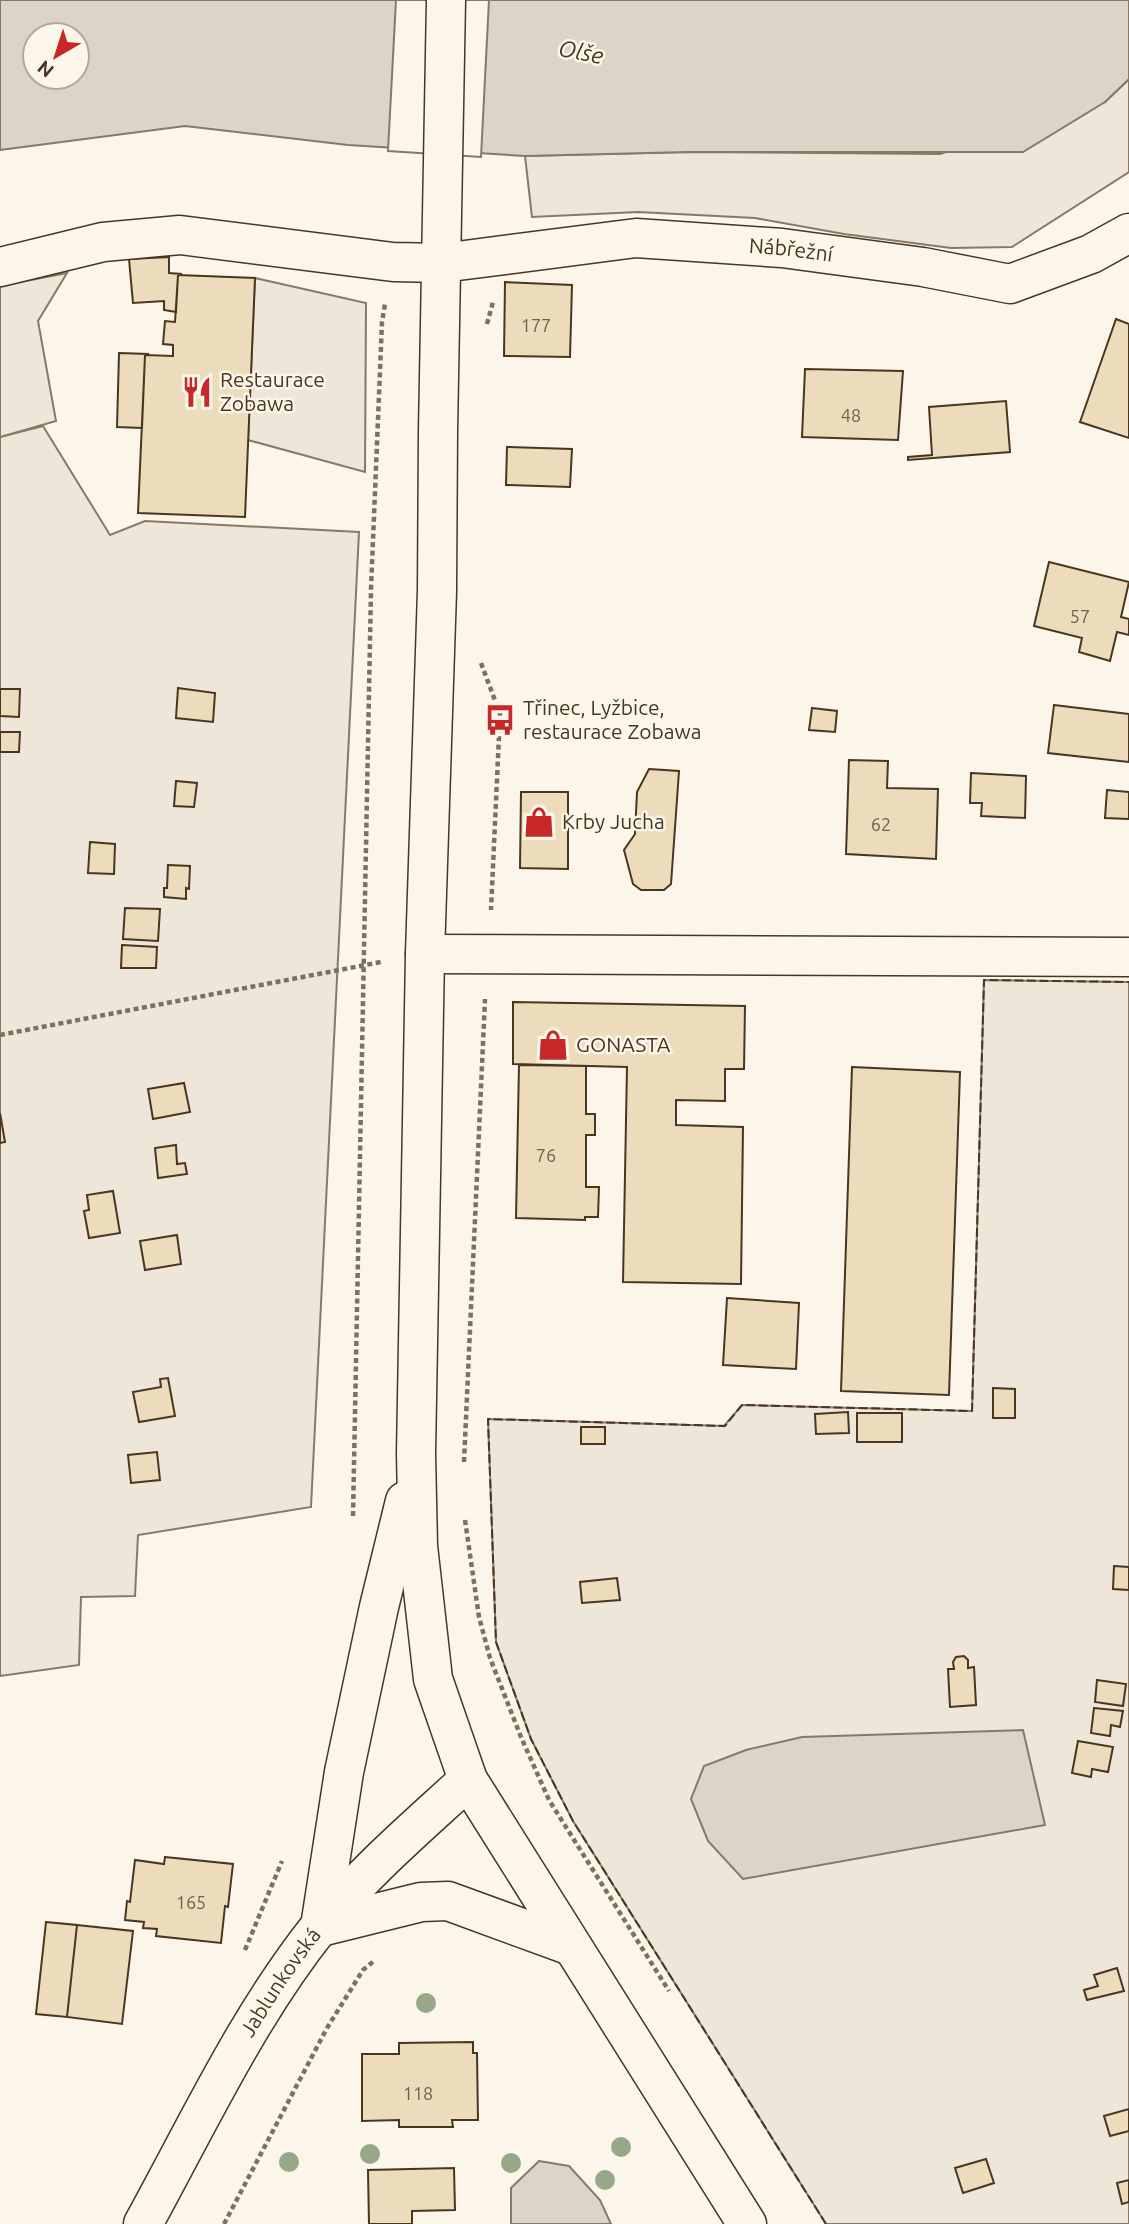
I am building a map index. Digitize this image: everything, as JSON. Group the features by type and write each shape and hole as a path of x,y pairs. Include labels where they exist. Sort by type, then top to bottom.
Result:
{"main road":[{"path":"446,0 437,591 425,954 416,1454 418,1546 433,1679 468,1780 747,2224"},
{"name":"Nábřežní","path":"0,267 103,242 180,235 393,262 442,263 636,238 782,248 923,267 1010,285 1091,254 1129,233"},
{"path":"425,954 1129,957"},
{"path":"416,1454 379,1607 344,1772 320,1927 421,1902 448,1901 571,1946"},
{"name":"Jablunkovská","path":"143,2224 246,2038 281,1981 320,1927 370,1869 468,1780"}],"path":[{"path":"353,1520 371,589 382,321 393,262"},
{"path":"486,328 496,291"},
{"path":"464,1474 486,955 493,890 500,714 476,652"},
{"path":"0,1035 425,954"},
{"path":"464,1514 479,1617 490,1658 521,1737 550,1800 669,1991"},
{"path":"240,1961 285,1854"},
{"path":"223,2224 327,2028 363,1970 381,1955"}],"shaded area":[{"path":"1129,79 1129,172 1012,247 951,248 844,234 755,218 638,212 532,217 525,156 688,152 940,154 1105,102"},
{"path":"67,273 38,321 56,421 0,437 0,286"},
{"path":"255,278 366,303 365,472 248,440"},
{"path":"43,426 110,535 145,521 359,532 311,1507 138,1535 135,1596 81,1597 79,1665 0,1676 0,437"},
{"path":"984,980 1129,982 1129,2224 826,2224 573,1821 531,1739 496,1642 488,1419 724,1426 742,1405 972,1411"}],"water":[{"name":"Olše","path":"0,0 1129,0 1129,79 1105,102 1023,152 688,152 525,156 348,145 185,126 0,150"},
{"path":"1023,1730 1045,1825 743,1879 708,1841 691,1799 704,1766 746,1750 802,1737"},
{"path":"539,2161 569,2166 600,2200 611,2224 511,2224 511,2188"}],"pier":[{"path":"396,0 489,0 481,157 388,151"}],"building":[{"path":"169,257 169,273 182,274 178,275 176,312 164,310 164,301 133,303 129,259"},
{"name":"Restaurace Zobawa","path":"178,275 255,278 245,517 138,513 145,355 173,356 173,345 163,344 165,321 175,322"},
{"path":"505,282 572,285 570,357 504,356"},
{"path":"1116,319 1129,324 1129,438 1080,422"},
{"path":"119,353 149,354 145,355 142,428 117,427"},
{"path":"805,369 903,371 898,440 802,437"},
{"path":"1006,401 1010,452 908,460 908,457 932,455 929,407"},
{"path":"507,447 572,449 570,487 506,485"},
{"path":"1049,562 1129,582 1121,617 1129,619 1129,635 1117,632 1110,661 1079,652 1082,638 1034,626"},
{"path":"178,688 215,693 213,722 176,718"},
{"path":"0,689 20,689 19,717 0,716"},
{"path":"1054,705 1129,714 1129,762 1048,753"},
{"path":"812,708 837,711 835,732 809,730"},
{"path":"0,732 20,732 19,752 0,752"},
{"path":"849,760 888,761 887,788 938,789 936,859 846,854"},
{"path":"649,769 679,771 671,884 664,890 641,890 633,884 624,850 635,834 637,792"},
{"path":"971,773 1026,776 1025,818 981,816 982,803 970,803"},
{"path":"176,781 197,783 194,807 174,806"},
{"path":"1107,790 1129,792 1129,819 1105,818"},
{"path":"521,792 568,792 568,869 520,868"},
{"path":"90,842 115,844 114,874 88,873"},
{"path":"168,865 190,866 186,899 164,897"},
{"path":"125,908 160,909 158,941 123,939"},
{"path":"122,945 157,947 156,968 121,968"},
{"path":"513,1002 745,1006 744,1069 725,1069 725,1101 676,1100 676,1125 743,1127 741,1284 623,1282 627,1067 513,1064"},
{"path":"519,1065 586,1066 586,1114 595,1114 595,1135 586,1135 586,1187 599,1187 598,1217 585,1217 585,1220 516,1218"},
{"path":"852,1067 960,1072 949,1395 841,1391"},
{"path":"184,1083 190,1112 153,1119 148,1089"},
{"path":"0,1113 5,1142 0,1143"},
{"path":"176,1145 177,1164 185,1163 187,1174 158,1178 155,1148"},
{"path":"113,1191 120,1233 89,1238 84,1211 89,1210 87,1195"},
{"path":"177,1235 181,1264 145,1270 140,1241"},
{"path":"727,1298 799,1303 796,1369 723,1365"},
{"path":"168,1378 175,1416 139,1422 133,1392 161,1387 160,1379"},
{"path":"993,1388 1015,1389 1015,1418 993,1418"},
{"path":"848,1412 849,1433 816,1434 815,1414"},
{"path":"857,1413 902,1413 902,1442 857,1442"},
{"path":"581,1427 605,1427 605,1444 581,1444"},
{"path":"157,1452 160,1480 131,1483 128,1455"},
{"path":"1114,1566 1129,1567 1129,1590 1113,1589"},
{"path":"617,1578 620,1600 582,1603 580,1582"},
{"path":"964,1656 968,1660 968,1668 974,1667 976,1705 950,1707 948,1669 954,1669 953,1662 956,1657"},
{"path":"1097,1680 1126,1684 1123,1706 1095,1702"},
{"path":"1094,1708 1123,1711 1120,1727 1111,1725 1110,1736 1091,1733"},
{"path":"1078,1741 1113,1747 1108,1772 1092,1769 1091,1777 1072,1773"},
{"path":"165,1857 233,1864 221,1943 156,1936 157,1929 143,1928 144,1922 125,1920 135,1860 164,1864"},
{"path":"46,1922 77,1925 67,2017 36,2014"},
{"path":"77,1925 133,1931 122,2024 67,2017"},
{"path":"1117,1968 1124,1991 1087,2000 1084,1990 1098,1986 1094,1975"},
{"path":"473,2042 473,2053 477,2053 478,2120 452,2120 453,2127 399,2127 399,2120 362,2121 362,2054 399,2054 399,2043"},
{"path":"1129,2109 1129,2131 1110,2136 1104,2116"},
{"path":"986,2159 994,2183 963,2193 955,2168"},
{"path":"454,2168 455,2210 412,2211 412,2224 369,2224 368,2170"},
{"path":"1129,2180 1129,2202 1122,2204 1117,2183"}],"fence":[{"path":"826,2224 573,1821 531,1739 496,1642 488,1419 725,1426 742,1405 972,1411 984,980 1129,982"}],"place":[{"name":"Restaurace Zobawa","path":"197,392"},
{"name":"Třinec, Lyžbice, restaurace Zobawa","path":"500,720"},
{"name":"Krby Jucha","path":"539,822"},
{"name":"GONASTA","path":"553,1045"}]}
